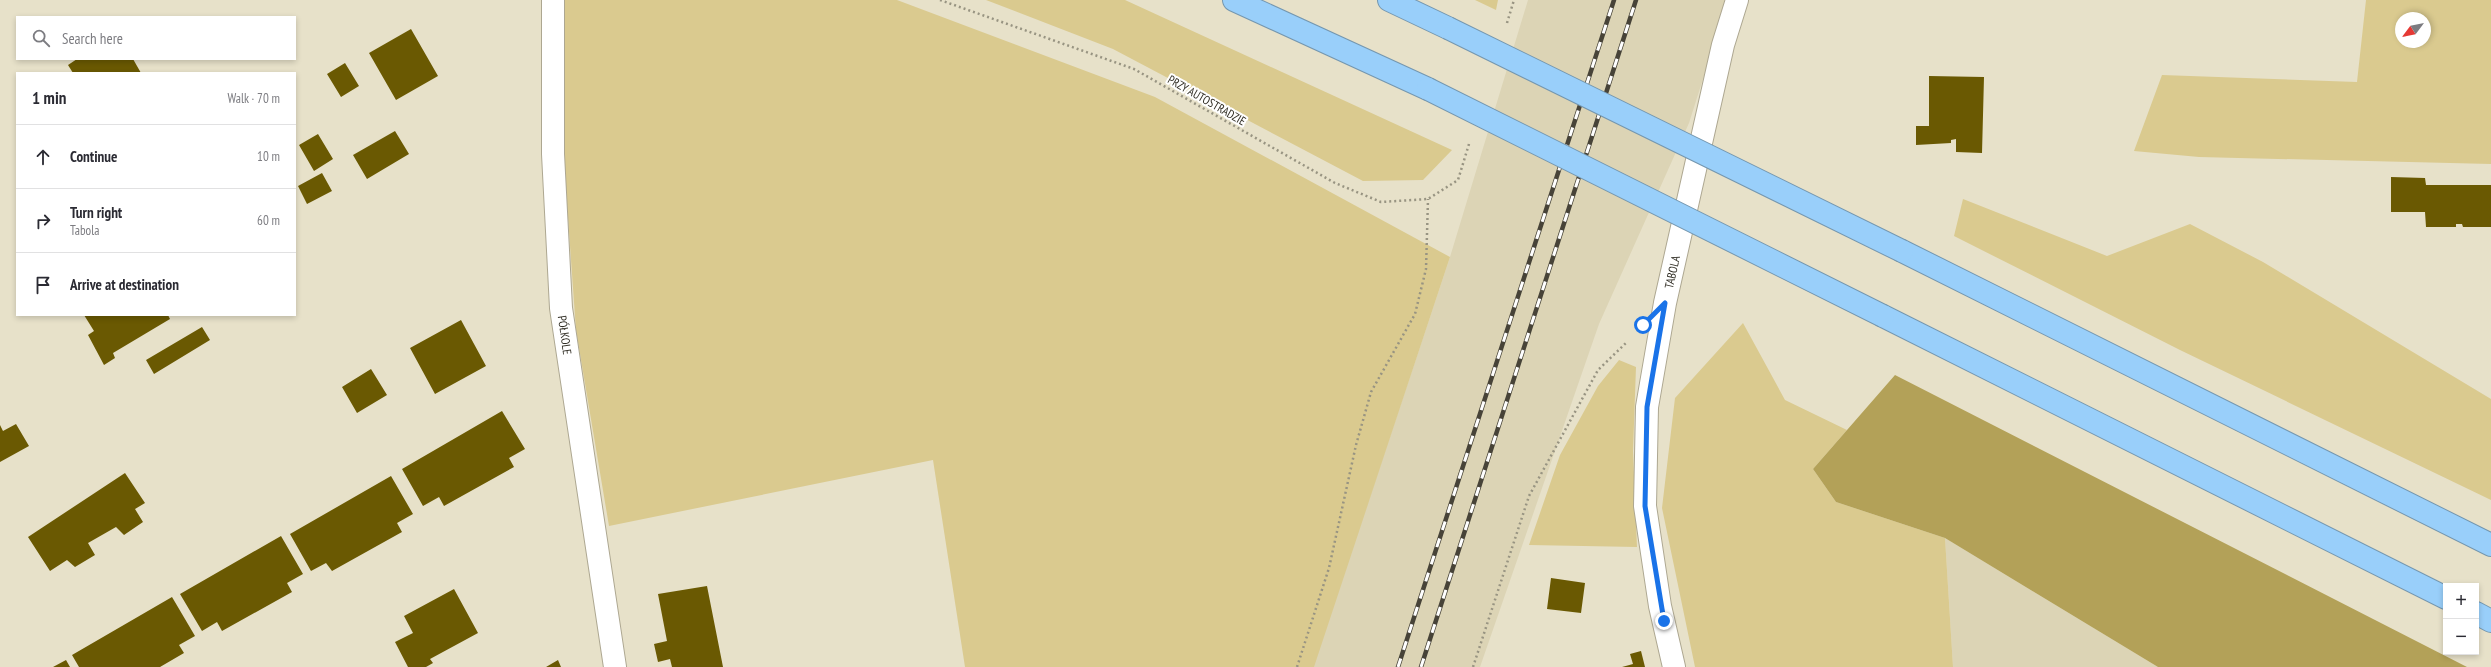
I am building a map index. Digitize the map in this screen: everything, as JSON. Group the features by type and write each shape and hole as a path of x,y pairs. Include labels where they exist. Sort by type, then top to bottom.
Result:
{"highway":[{"path":"1234,0 1428,90 2443,596"},
{"path":"1389,0 1902,251 2491,545"},
{"path":"2479,614 2491,620"}],"street":[{"name":"PÓŁKOLE","path":"553,0 554,154 561,308 614,667"},
{"name":"TABOLA","path":"1674,667 1660,606 1645,506 1647,407 1665,303 1723,45 1737,0"}],"path":[{"name":"PRZY AUTOSTRADZIE","path":"940,0 1134,69 1334,183 1375,200 1381,202 1428,199 1458,180"},
{"path":"1297,667 1329,568 1356,445 1371,392 1415,314 1426,269 1428,199"},
{"path":"1472,667 1529,496 1598,370 1632,336"}],"shaded area":[{"path":"565,0 897,0 1155,97 1450,257 1314,667 965,667 933,460 609,526 576,330 563,147"},
{"path":"986,0 1125,0 1452,150 1423,180 1363,181 1113,49"},
{"path":"1475,0 1498,0 1496,10"},
{"path":"1528,0 1728,0 1689,123 1599,324 1480,667 1313,667 1450,257"},
{"path":"2366,0 2491,0 2491,164 2199,157 2134,151 2162,75 2357,82"},
{"path":"1963,199 2107,256 2190,224 2263,262 2491,399 2491,500 2180,350 1954,236"},
{"path":"1743,323 1785,400 1847,430 1813,469 1836,502 1945,538 1953,667 1695,667 1662,508 1675,398"},
{"path":"1619,360 1636,367 1633,451 1637,547 1529,545 1560,455 1598,386"},
{"path":"1895,375 2467,667 2158,667 1945,538 1836,502 1813,469"},
{"path":"1945,538 2158,667 1953,667"}],"building":[{"path":"411,29 438,76 396,100 369,53"},
{"path":"76,60 134,60 140,72 72,72 68,65"},
{"path":"345,63 359,86 341,97 327,74"},
{"path":"1929,76 1984,77 1982,153 1956,152 1956,139 1951,140 1951,143 1916,145 1916,126 1929,126"},
{"path":"395,131 409,154 367,179 353,155"},
{"path":"318,134 333,159 314,171 299,145"},
{"path":"322,173 332,191 307,204 298,186"},
{"path":"2391,177 2425,178 2426,185 2491,185 2491,227 2463,227 2462,224 2456,224 2456,227 2426,227 2425,212 2391,212"},
{"path":"85,316 168,316 170,319 113,353 115,358 104,365 88,335 94,331"},
{"path":"461,320 486,366 435,394 410,348"},
{"path":"202,327 210,340 154,374 146,360"},
{"path":"371,369 387,395 357,413 342,387"},
{"path":"502,411 525,449 509,458 514,467 444,506 439,497 423,506 402,469"},
{"path":"16,424 29,446 0,462 0,425 3,431"},
{"path":"125,473 145,503 135,509 143,522 124,535 116,527 88,543 95,555 75,567 67,560 50,571 28,537"},
{"path":"391,476 413,514 397,523 402,532 332,571 326,563 311,571 290,534"},
{"path":"281,536 303,574 287,583 292,592 222,631 217,622 202,631 180,594"},
{"path":"1551,578 1585,583 1581,613 1547,609"},
{"path":"707,586 723,667 672,667 670,659 658,662 654,644 667,641 658,594"},
{"path":"454,589 478,633 430,659 433,663 426,667 408,667 395,642 413,633 404,616"},
{"path":"172,597 195,636 179,645 184,653 160,667 79,667 72,655"},
{"path":"1641,651 1645,667 1622,667 1633,664 1630,654"},
{"path":"66,660 70,667 53,667"},
{"path":"558,660 561,667 546,667"}],"railway":[{"path":"1398,667 1614,0"},
{"path":"1421,667 1636,0"}],"route":[{"path":"1643,325 1665,303 1647,407 1645,506 1660,606 1664,621"}]}
